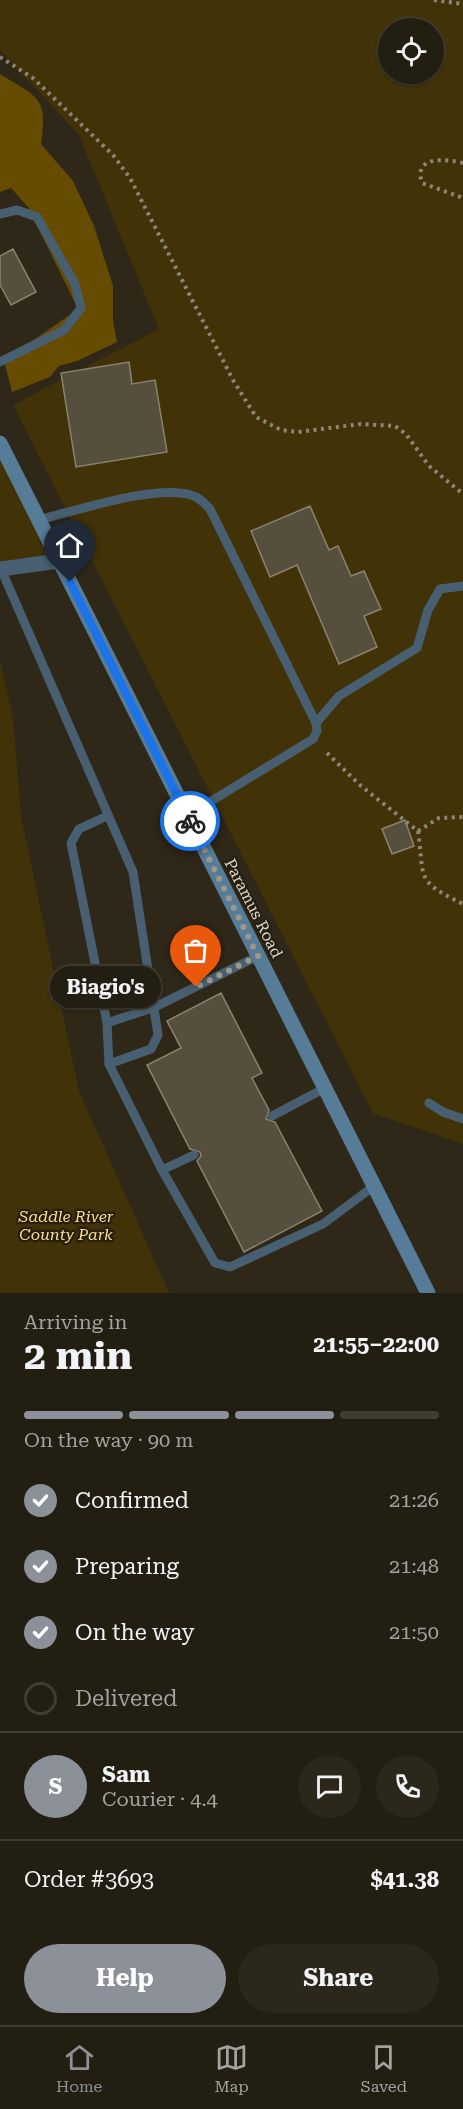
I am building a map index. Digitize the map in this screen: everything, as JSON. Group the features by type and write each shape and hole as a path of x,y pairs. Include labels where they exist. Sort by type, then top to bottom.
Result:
{"main road":[{"name":"Paramus Road","path":"0,443 428,1293"}],"street":[{"path":"1,569 59,561"}],"lane":[{"path":"0,214 16,210 37,217 75,284 81,308 64,330 0,362"},
{"path":"38,520 138,496 177,494 197,498 210,509 316,723 317,731 313,739 302,748 187,816"},
{"path":"1,569 133,872 156,1007 158,1035 151,1049 109,1064"},
{"path":"316,723 339,696 417,648 428,610 440,589 463,586"},
{"path":"107,816 79,830 71,843 106,1023 109,1064 162,1170 215,1263 230,1267 323,1224 374,1186"},
{"path":"106,1023 156,1007 258,956"},
{"path":"272,1116 325,1088"},
{"path":"429,1103 443,1112 463,1119"},
{"path":"162,1170 194,1155"}],"path":[{"path":"434,0 463,4"},
{"path":"0,57 33,78 113,155 130,178 233,380 256,417 281,430 298,432 361,424 395,426 406,434 429,466 463,494"},
{"path":"463,164 445,158 434,159 422,168 420,176 422,183 463,198"},
{"path":"327,753 361,786 418,831 422,875 430,886 463,903"},
{"path":"418,831 439,818 463,817"}],"green space":[{"path":"0,0 463,0 463,1144 373,1113 13,405 159,329 79,135 0,50"},
{"path":"0,443 59,561 0,569"},
{"name":"Saddle River County Park","path":"0,660 13,718 21,816 79,1091 169,1293 0,1293"}],"shaded area":[{"path":"0,74 32,94 37,100 43,116 41,144 73,181 94,226 113,286 113,321 117,342 77,361 59,366 50,377 12,392 4,361 78,309 28,207 11,188 0,192"}],"building":[{"path":"13,249 36,292 11,305 0,285 0,256"},
{"path":"129,362 132,384 155,380 167,452 76,467 61,373"},
{"path":"310,506 329,550 338,546 351,576 364,571 381,609 364,616 377,647 339,664 297,565 270,577 251,531"},
{"path":"405,820 414,846 392,854 382,829"},
{"path":"221,993 262,1073 252,1078 269,1110 266,1119 275,1122 322,1211 244,1252 197,1161 201,1156 200,1152 190,1149 147,1065 181,1048 167,1021"}],"way so far":[{"path":"190,821 258,956 196,987"}],"place":[{"name":"Biagio's","path":"196,987"}],"route":[{"path":"70,582 190,821"}]}
